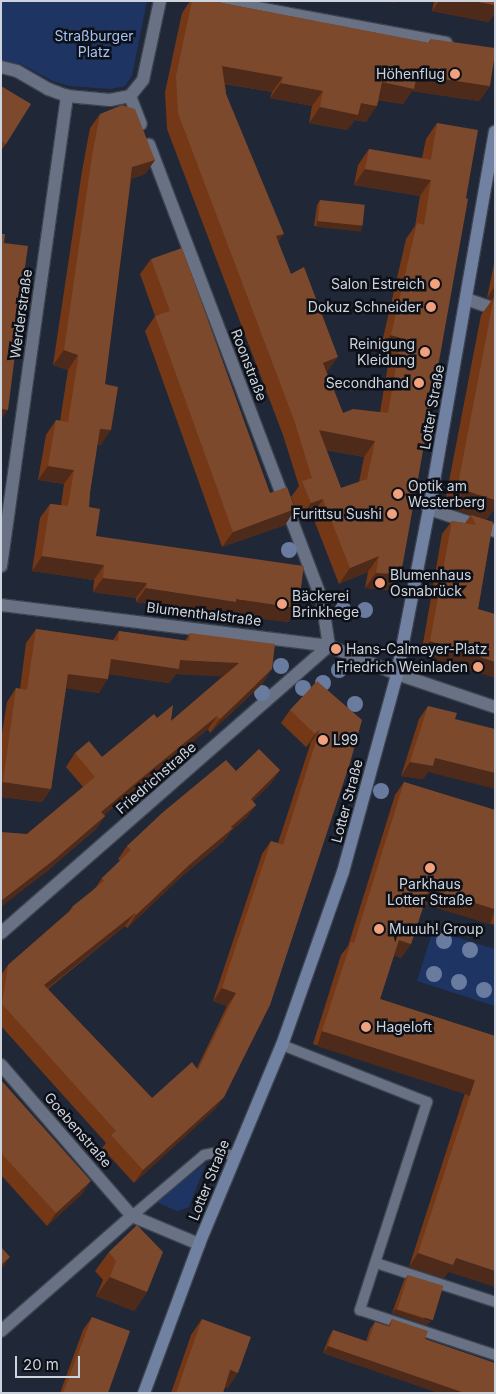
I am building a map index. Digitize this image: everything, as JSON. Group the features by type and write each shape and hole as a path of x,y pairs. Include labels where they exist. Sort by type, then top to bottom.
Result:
{"street":[{"path":"1,67 17,71 48,89 67,96 110,100 130,96 143,80 160,1"},
{"path":"220,1 455,45"},
{"name":"Werderstraße","path":"1,566 67,96"},
{"name":"Roonstraße","path":"130,96 322,600 329,646"},
{"name":"Lotter Straße","path":"144,1393 199,1244 282,1045 339,886 397,674 429,509 495,132"},
{"path":"466,299 495,309"},
{"path":"429,509 495,530"},
{"name":"Blumenthalstraße","path":"1,605 329,646 397,674 495,708"},
{"name":"Friedrichstraße","path":"1,933 329,646"},
{"name":"Goebenstraße","path":"1,1065 132,1216"},
{"path":"1,1331 132,1216 199,1244"}],"lane":[{"path":"282,1045 427,1102 360,1310 495,1355"},
{"path":"132,1216 204,1154 218,1152 235,1156"},
{"path":"376,1262 495,1302"}],"green space":[{"name":"Straßburger Platz","path":"1,1 147,1 132,76 125,86 111,89 70,86 53,81 21,64 1,60"},
{"path":"433,930 495,949 495,1006 417,981"},
{"path":"206,1163 189,1207 177,1211 156,1202"}],"building":[{"path":"192,1 212,1 430,43 431,39 495,48 490,86 417,75 414,89 382,82 377,106 361,103 358,115 320,107 323,91 281,83 283,77 222,66 226,94 284,234 276,236 291,274 304,267 338,357 323,363 343,413 353,409 388,413 401,338 391,335 417,223 424,225 431,180 365,169 369,149 431,160 437,123 478,130 466,198 468,199 401,574 376,573 379,556 350,568 323,499 311,503 302,481 312,478 294,420 178,113 176,76","holes":["319,430 375,441 367,479 341,488"]},
{"path":"473,1 495,1 495,5"},
{"path":"1,86 31,104 6,144 1,141"},
{"path":"122,105 135,109 155,160 132,167 105,384 118,387 111,430 100,429 90,492 89,507 100,509 96,536 304,566 298,608 236,599 236,602 146,588 147,583 103,578 104,565 42,556 50,504 68,506 74,470 48,466 56,420 68,422 78,360 78,355 64,350 92,156 100,114"},
{"path":"320,200 365,205 363,226 318,221"},
{"path":"1,234 5,234 4,243 28,246 16,330 18,331 8,410 1,409"},
{"path":"182,248 270,493 287,487 295,509 233,532 155,316 170,311 151,259"},
{"path":"494,297 495,500 464,490 459,479"},
{"path":"471,515 493,522 478,609 495,614 495,662 430,641 452,521 476,525"},
{"path":"36,629 118,641 119,631 189,641 190,633 275,644 272,669 220,719 217,716 152,769 101,812 105,816 55,859 1,901 1,832 27,834 95,777 75,753 89,741 102,757 154,714 157,718 173,705 171,721 239,663 180,660 179,669 111,659 108,679 68,674 51,789 3,782 16,688 27,690"},
{"path":"317,681 362,720 350,763 270,1005 224,1097 143,1170 111,1135 116,1131 2,1004 8,965 72,907 104,881 102,878 131,850 127,846 162,813 226,760 236,771 259,749 280,770 251,799 256,805 136,915 135,913 44,985 152,1098 192,1062 198,1070 236,993 222,988 271,841 283,845 320,729 315,734 290,710"},
{"path":"428,706 457,713 455,719 495,729 495,773 435,758 433,766 410,762"},
{"path":"404,782 495,810 495,909 429,889 411,944 399,940 380,999 495,1036 495,1271 456,1258 453,1265 418,1253 475,1080 322,1031 351,942 354,943"},
{"path":"1,1080 91,1181 56,1213 1,1153"},
{"path":"137,1225 163,1252 147,1292 110,1277 116,1261 109,1252"},
{"path":"1,1247 10,1257 1,1265"},
{"path":"408,1275 443,1286 433,1320 397,1309"},
{"path":"92,1317 130,1331 108,1393 63,1393"},
{"path":"202,1319 251,1337 238,1373 230,1370 223,1393 176,1393"},
{"path":"392,1319 428,1331 425,1339 495,1363 495,1393 465,1393 328,1346 333,1330 368,1342 375,1322 390,1327"}],"place":[{"name":"Höhenflug","path":"455,74"},
{"name":"Salon Estreich","path":"435,284"},
{"name":"Dokuz Schneider","path":"431,307"},
{"name":"Reinigung Kleidung","path":"425,352"},
{"name":"Secondhand","path":"419,383"},
{"name":"Optik am Westerberg","path":"398,494"},
{"name":"Furittsu Sushi","path":"392,514"},
{"name":"Blumenhaus Osnabrück","path":"380,583"},
{"name":"Bäckerei Brinkhege","path":"282,604"},
{"name":"Hans-Calmeyer-Platz","path":"336,649"},
{"name":"Friedrich Weinladen","path":"478,667"},
{"name":"L99","path":"323,740"},
{"name":"Parkhaus Lotter Straße","path":"430,868"},
{"name":"Muuuh! Group","path":"379,929"},
{"name":"Hageloft","path":"366,1027"}]}
